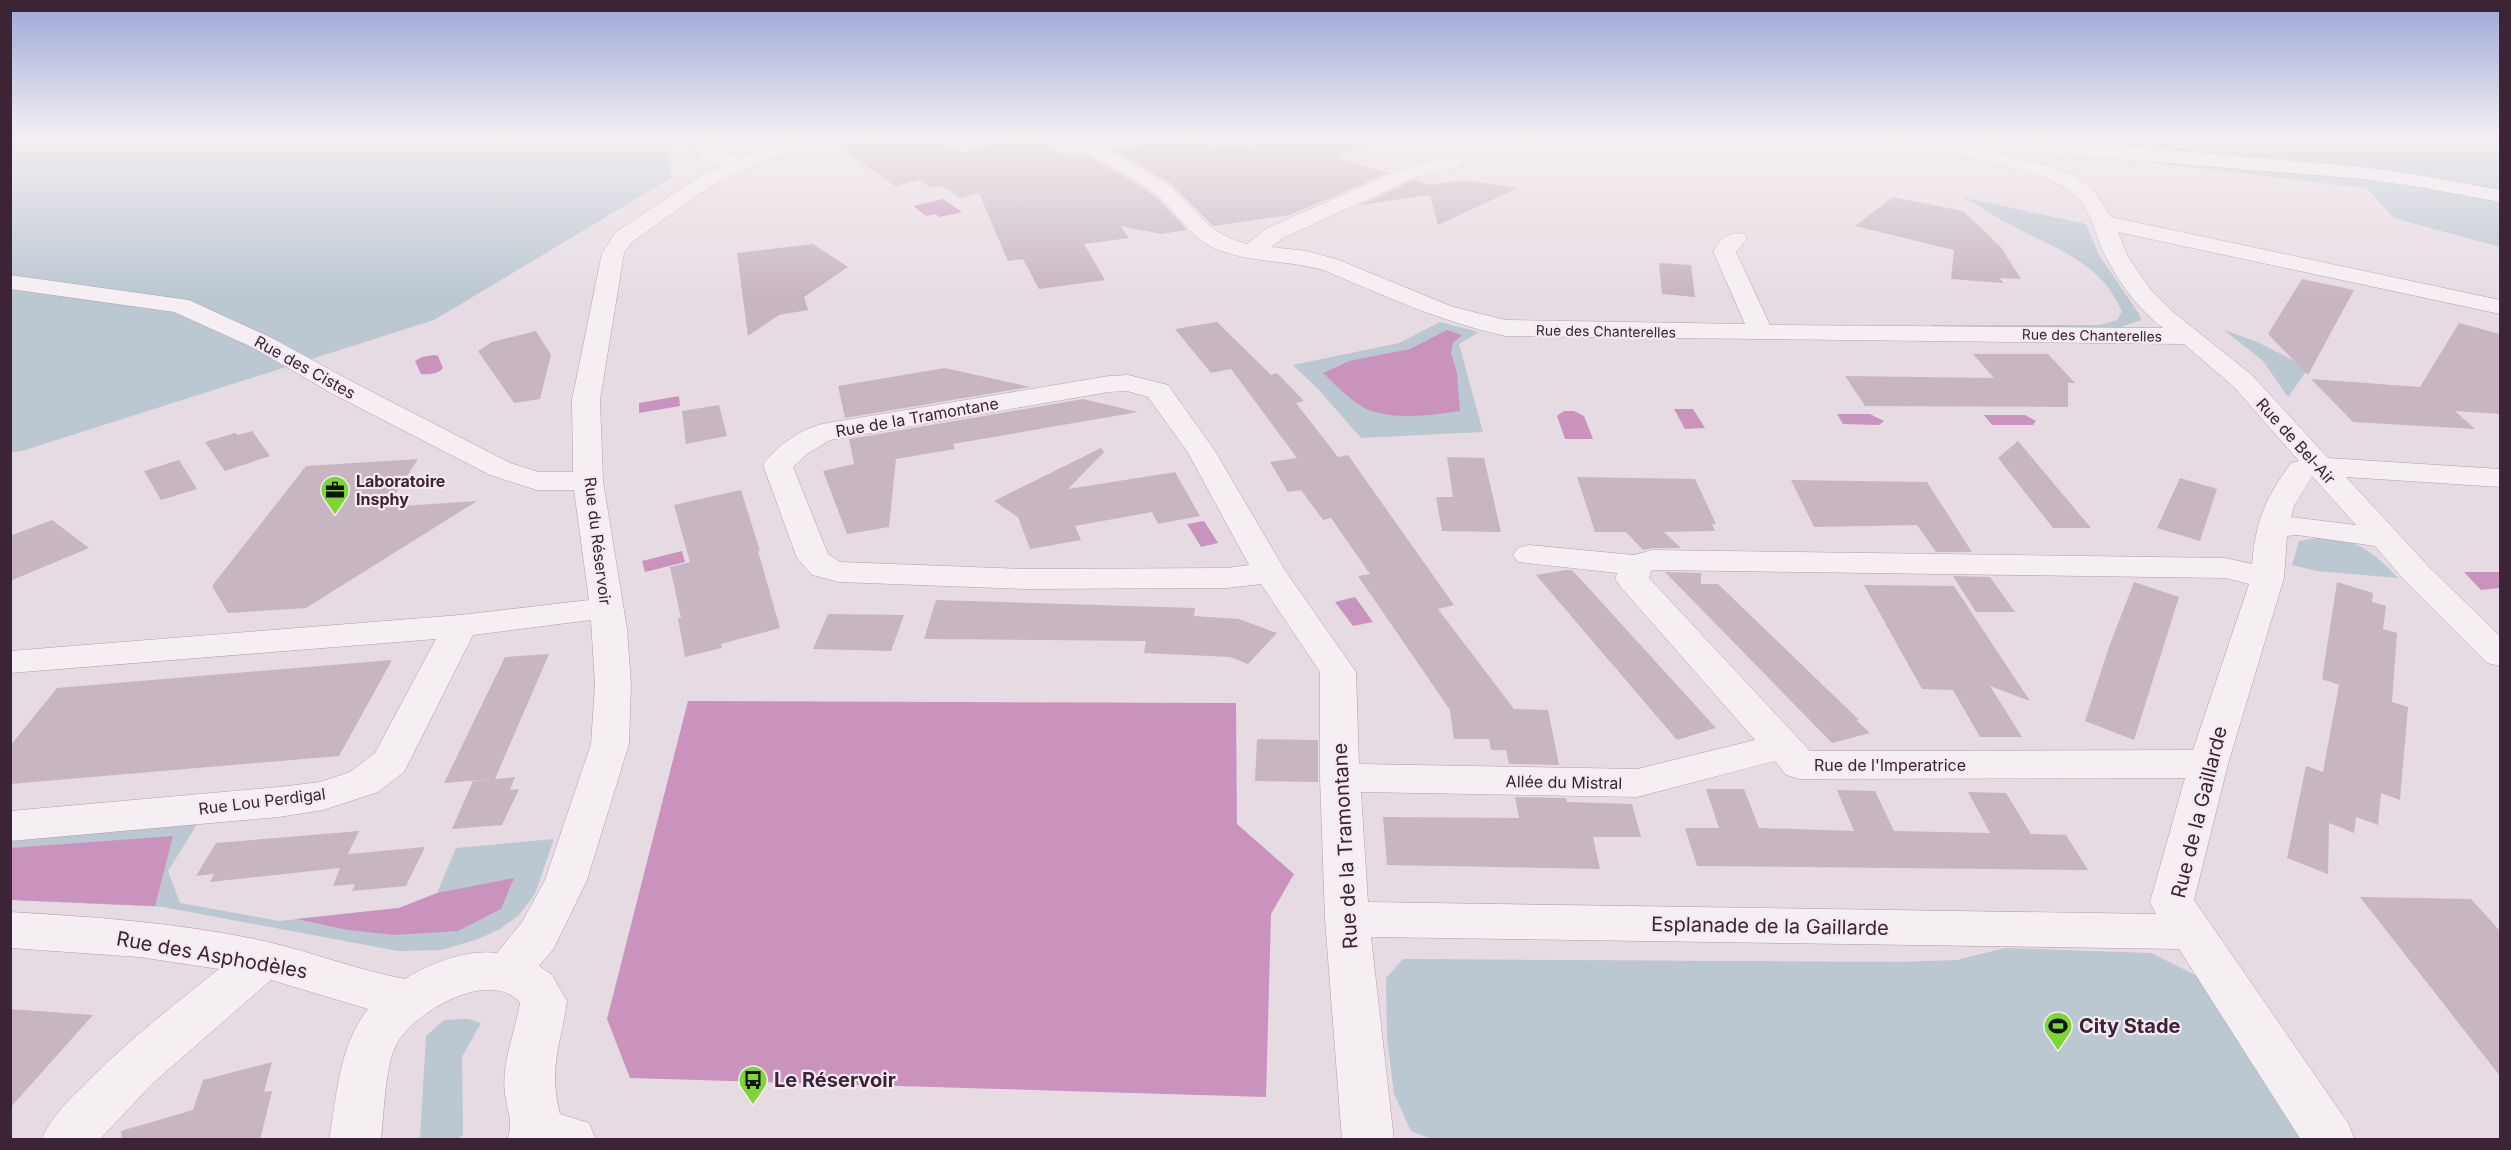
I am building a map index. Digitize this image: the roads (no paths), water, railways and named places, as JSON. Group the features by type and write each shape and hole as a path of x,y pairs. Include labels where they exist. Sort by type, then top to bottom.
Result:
{"street":[{"name":"Rue du Réservoir","path":"507,974 538,935 566,880 610,744 613,685 610,629 588,481 586,400 613,253 624,237 692,190"},
{"name":"Rue des Chanterelles","path":"1163,190 1204,233 1237,249 1297,256 1323,262 1444,312 1471,321 1506,328 2190,336"},
{"path":"1254,251 1275,233 1370,190"},
{"name":"Rue de Bel-Air","path":"2081,190 2087,195 2103,222 2117,257 2142,295 2164,317 2243,381 2383,538 2500,655"},
{"path":"2466,190 2500,196"},
{"path":"2103,222 2500,307"},
{"path":"1736,239 1724,251 1761,332"},
{"name":"Rue des Cistes","path":"10,282 180,305 263,343 340,387 500,469 537,481 588,481"},
{"name":"Rue de la Tramontane","path":"1270,573 1227,578 1025,579 839,572 824,568 813,558 778,465 797,448 822,433 1128,382 1158,391 1188,430 1270,573 1338,672 1340,778 1347,919 1368,1140"},
{"path":"2319,466 2500,478"},
{"name":"Rue de la Gaillarde","path":"2319,466 2301,469 2279,506 2272,528 2267,578 2208,764 2172,902 2330,1140"},
{"path":"2272,528 2305,526 2383,538"},
{"path":"1529,555 1636,565 1652,560 1929,562 2225,568 2267,578"},
{"name":"Rue de l'Imperatrice","path":"1636,565 1632,579 1800,765 2208,764"},
{"path":"10,662 460,626 606,608"},
{"name":"Rue Lou Perdigal","path":"10,826 279,802 323,796 364,782 390,762 460,626"},
{"name":"Allée du Mistral","path":"1340,778 1637,783 1783,746"},
{"name":"Esplanade de la Gaillarde","path":"1347,919 2192,932"},
{"name":"Rue des Asphodèles","path":"10,930 154,941 263,960 316,973 378,994 411,999"},
{"path":"66,1140 115,1086 263,960"},
{"path":"355,1140 377,1033 392,1015 433,984 455,976 480,972 507,974 531,983 544,1001 542,1022 529,1069 529,1089 547,1137"}],"place":[{"name":"Laboratoire Insphy","path":"335,516"},
{"name":"City Stade","path":"2058,1052"},
{"name":"Le Réservoir","path":"753,1106"}]}
